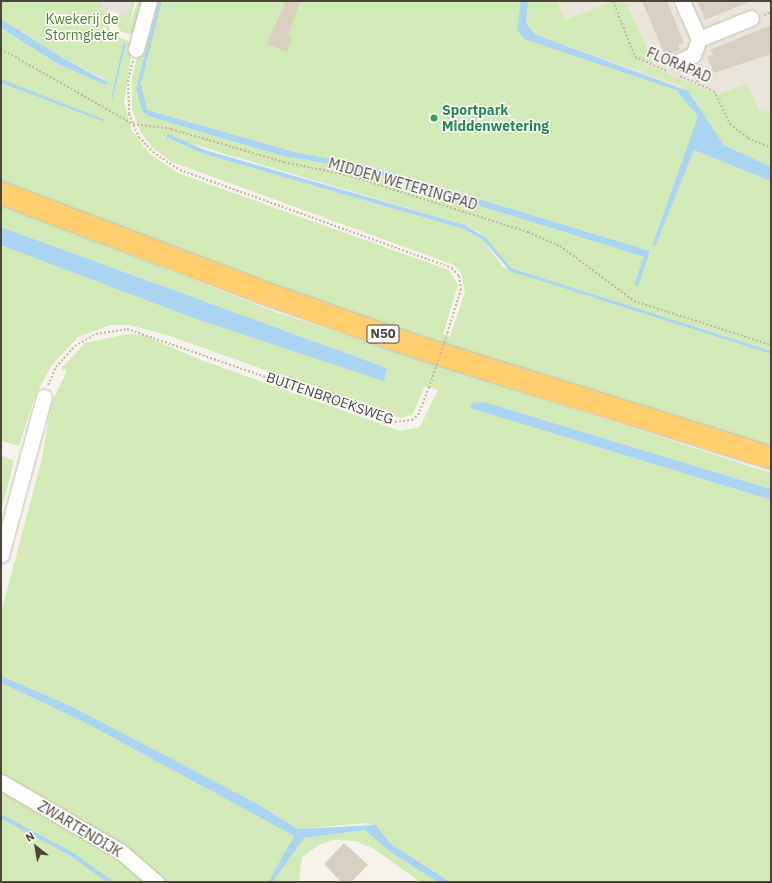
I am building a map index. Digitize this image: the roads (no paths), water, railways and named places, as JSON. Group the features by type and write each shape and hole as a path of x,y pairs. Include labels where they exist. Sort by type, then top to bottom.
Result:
{"highway":[{"name":"N50","path":"1,193 261,292 427,350 771,458"},
{"name":"N50","path":"1,201 425,358 771,465"}],"street":[{"path":"136,49 149,1"},
{"path":"673,69 693,55 698,39 682,1"},
{"path":"698,39 751,18"},
{"path":"1,555 44,398"},
{"name":"ZWARTENDIJK","path":"1,782 120,851 156,882"}],"water":[{"path":"159,1 162,1 141,83 147,110 298,153 367,165 650,251 638,286 634,285 644,257 368,171 279,155 148,116 142,111 136,88"},
{"path":"521,1 528,1 526,23 534,34 688,91 724,145 771,167 771,181 694,150 656,245 652,246 698,116 676,90 524,39 517,30"},
{"path":"1,19 63,58 109,83 104,84 58,64 1,28"},
{"path":"126,43 113,98 111,99 123,44"},
{"path":"1,79 105,120 105,122 1,83"},
{"path":"168,134 205,150 465,225 486,238 511,268 771,351 771,354 510,271 483,240 464,229 204,154 166,137"},
{"path":"1,227 387,368 384,381 199,320 1,245"},
{"path":"484,402 771,489 771,500 470,408 473,403"},
{"path":"1,676 71,706 254,802 298,829 376,825 391,844 450,882 438,882 390,852 365,830 304,838 273,882 268,882 294,836 84,722 1,683"}],"waterway":[{"path":"1,816 70,853 111,882"}],"place":[{"name":"Sportpark Middenwetering","path":"434,118"}],"park label":[{"name":"Kwekerij de Stormgieter","path":"82,28"}]}
